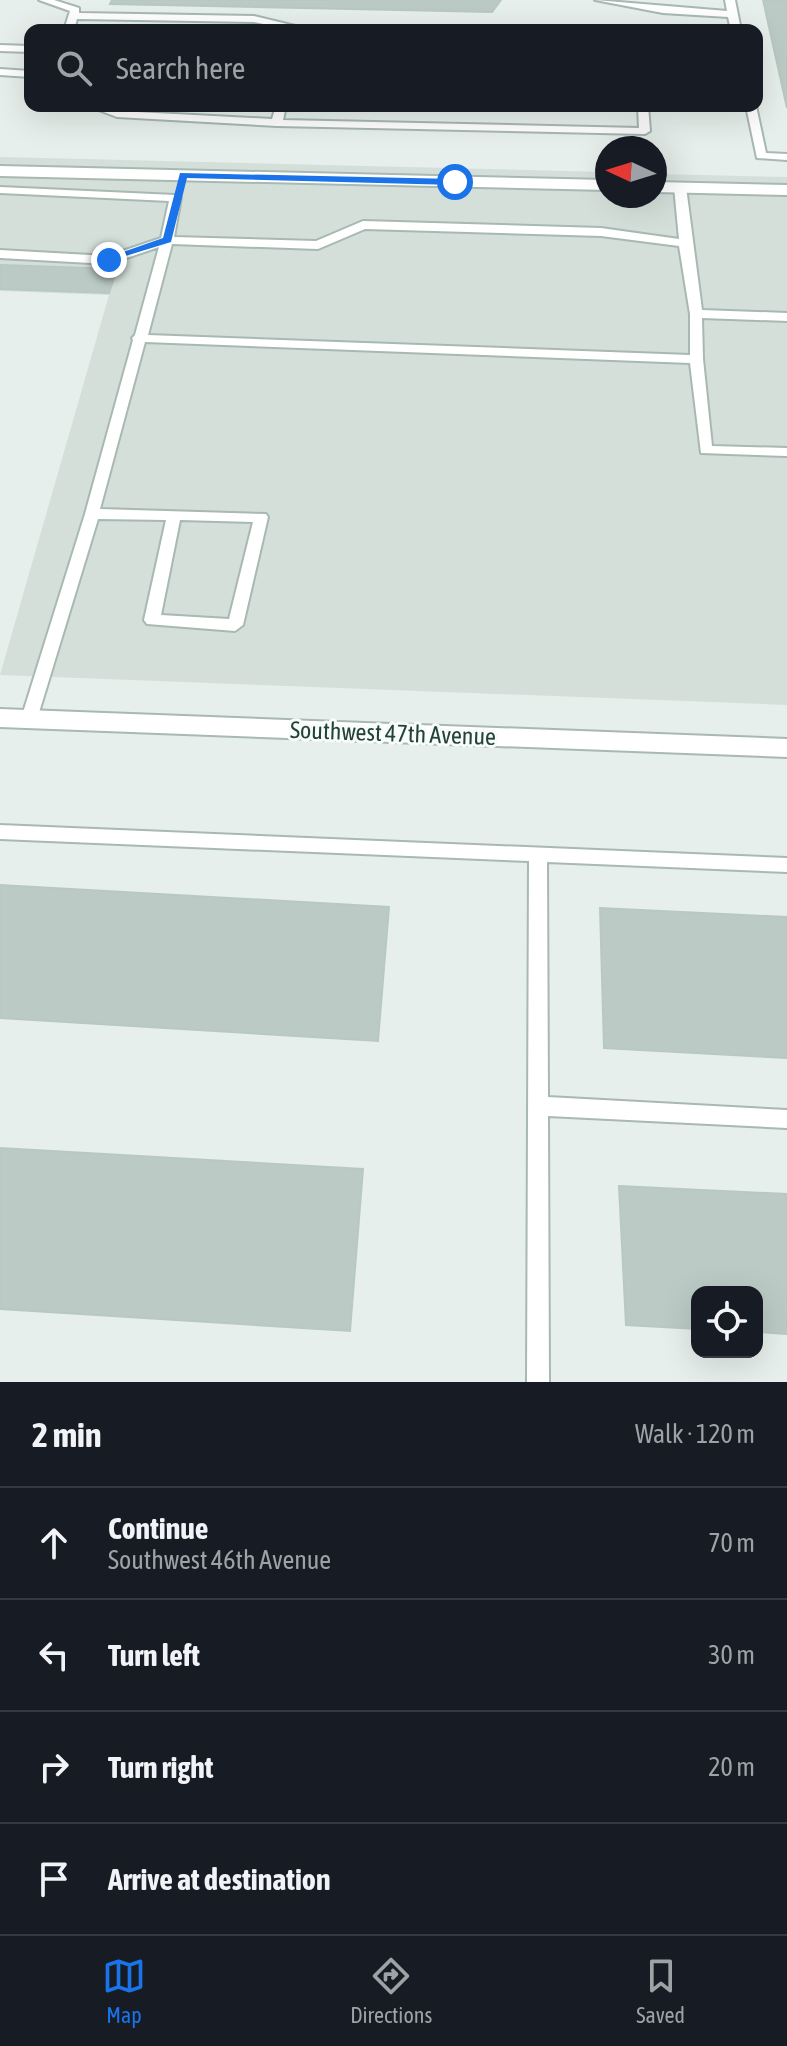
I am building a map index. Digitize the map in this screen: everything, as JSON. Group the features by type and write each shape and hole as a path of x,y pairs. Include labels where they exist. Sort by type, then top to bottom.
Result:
{"street":[{"path":"0,171 595,185"},
{"path":"667,187 787,190"},
{"name":"Southwest 47th Avenue","path":"0,718 787,748"}],"lane":[{"path":"44,0 75,10 71,24"},
{"path":"600,0 663,10 733,14"},
{"path":"730,0 735,24"},
{"path":"73,16 254,19 277,24"},
{"path":"0,48 24,49"},
{"path":"0,72 24,74"},
{"path":"111,112 277,123 645,131 643,112"},
{"path":"277,123 280,112"},
{"path":"752,112 761,156 787,157"},
{"path":"29,719 92,514 183,175"},
{"path":"680,187 696,314 696,359 706,450 787,452"},
{"path":"0,190 175,198"},
{"path":"0,254 109,260 167,240 318,245 363,225 601,232 685,243"},
{"path":"696,314 787,317"},
{"path":"138,338 696,359"},
{"path":"92,514 261,517 235,625 152,620 174,516"},
{"path":"0,832 787,865"},
{"path":"538,854 538,1382"},
{"path":"538,1106 787,1119"}],"shaded area":[{"path":"0,157 595,172 595,208 667,208 667,174 787,177 787,705 0,675 109,295 0,291"}],"building":[{"path":"112,0 501,0 492,12 110,4"},
{"path":"763,0 787,0 787,108"},
{"path":"0,265 117,269 109,293 0,289"},
{"path":"0,885 389,907 378,1041 0,1018"},
{"path":"600,908 787,917 787,1058 604,1048"},
{"path":"0,1148 363,1169 350,1331 0,1309"},
{"path":"619,1186 787,1194 787,1334 763,1332 763,1286 691,1286 691,1329 626,1325"}],"route":[{"path":"109,260 167,240 183,175 455,182"}]}
